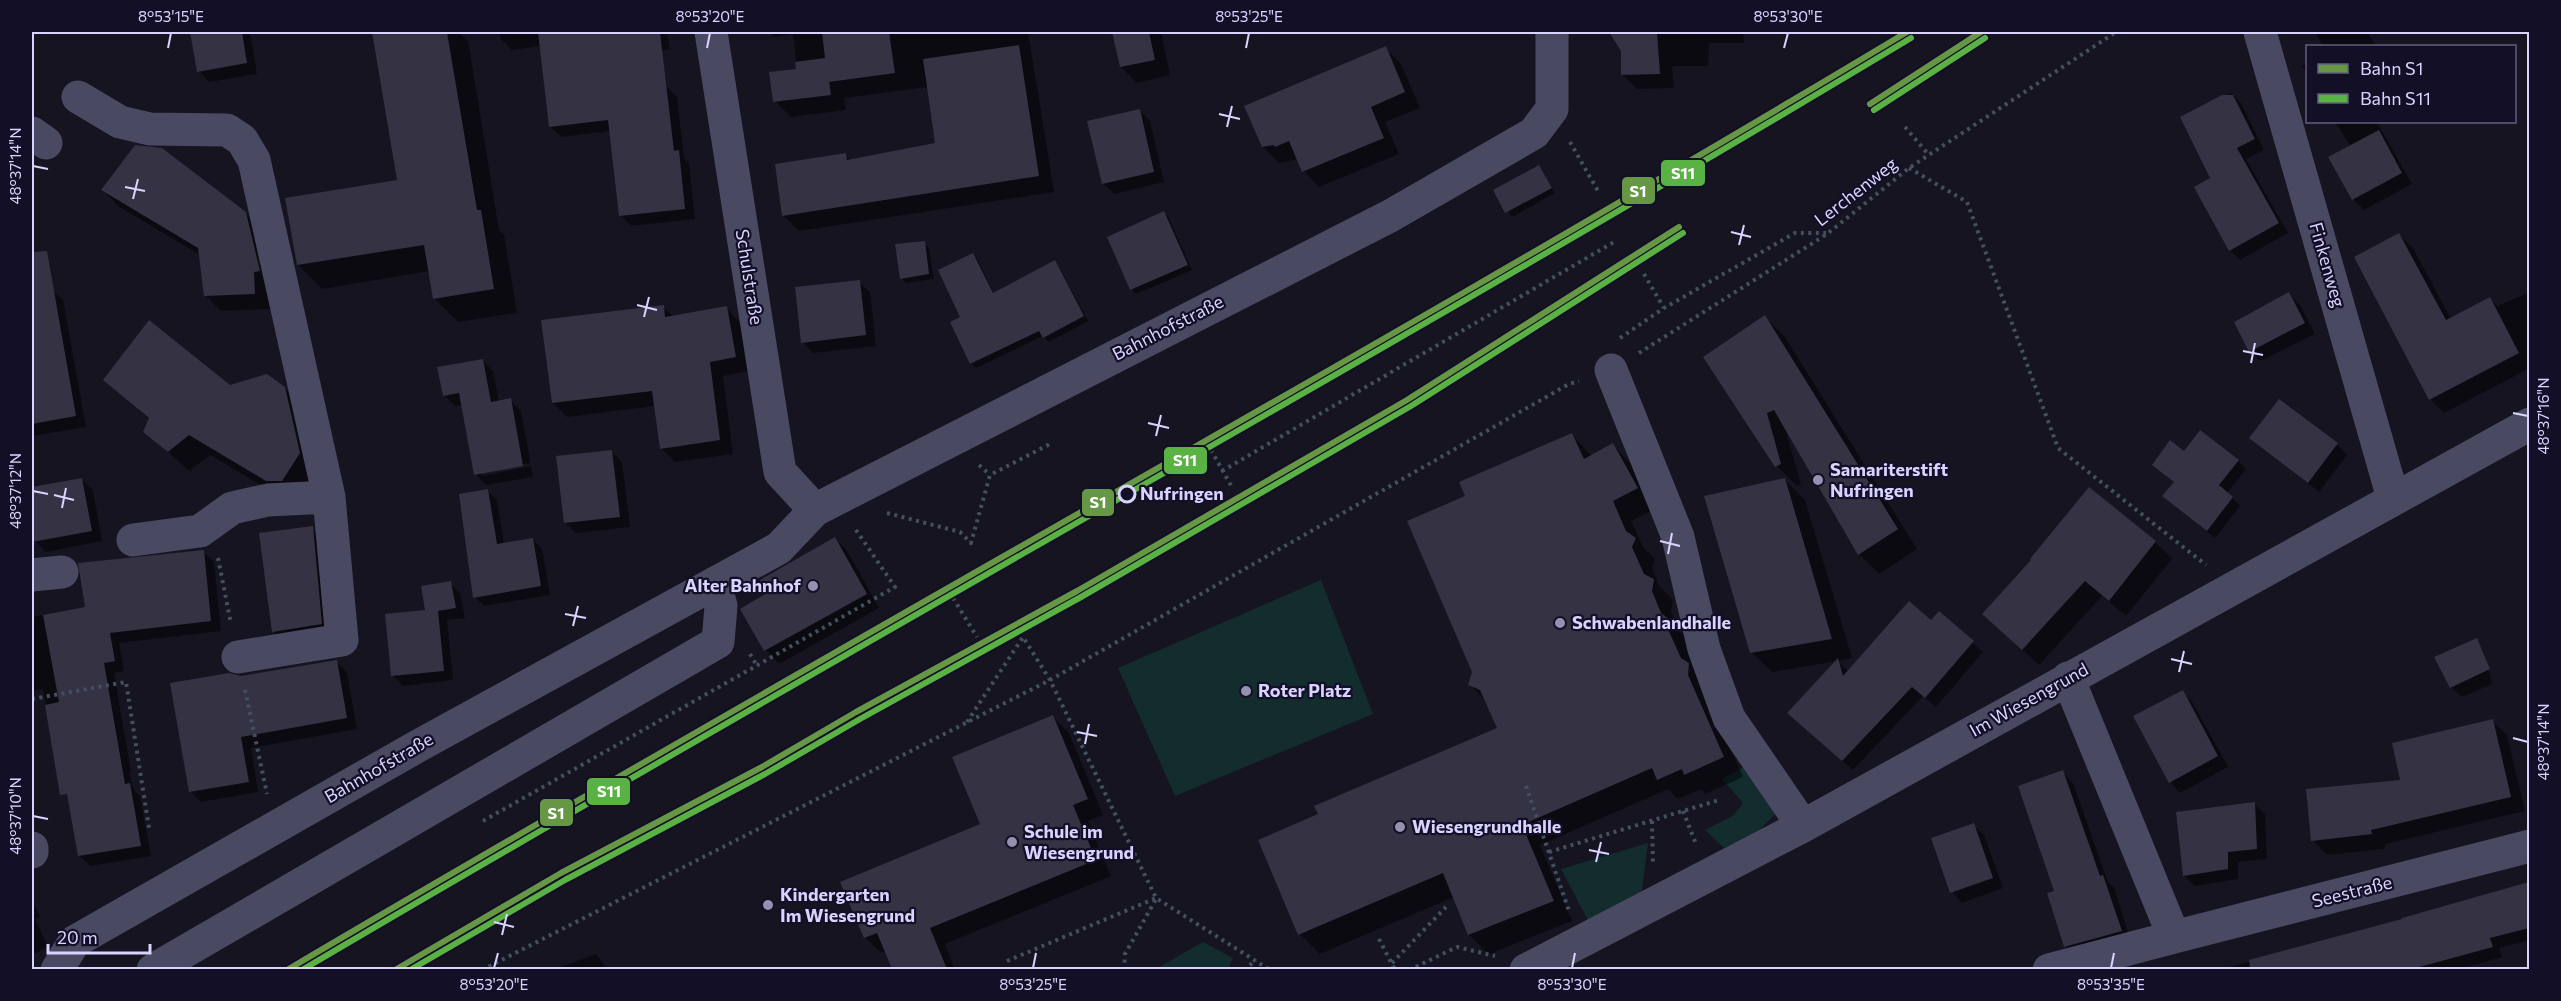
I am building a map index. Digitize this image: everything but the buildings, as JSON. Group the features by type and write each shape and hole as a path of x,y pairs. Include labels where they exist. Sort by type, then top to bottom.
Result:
{"street":[{"name":"Schulstraße","path":"711,32 780,472 826,505"},
{"path":"1552,32 1552,109"},
{"name":"Finkenweg","path":"2260,32 2393,498"},
{"path":"78,97 120,122 150,129 227,130 242,140 254,160 329,497 342,640 238,657"},
{"name":"Bahnhofstraße","path":"57,969 74,942 418,746 718,594 779,548 826,505 1057,384 1390,216 1534,133 1552,109"},
{"path":"1611,370 1678,537 1704,649 1729,718 1803,826"},
{"name":"Im Wiesengrund","path":"1529,968 1803,826 2529,424"},
{"path":"133,540 200,531 232,508 268,500 329,497"},
{"path":"153,969 718,642 718,594"},
{"path":"2068,678 2174,937"},
{"name":"Seestraße","path":"2049,969 2529,846"}],"path":[{"name":"Lerchenweg","path":"1611,370 1827,234 1928,154 2116,32"},
{"path":"1552,109 1598,191"},
{"path":"1905,127 1928,154"},
{"path":"1909,168 1967,202 2058,448 2233,587"},
{"path":"1644,274 1664,308 1795,232 1827,234"},
{"path":"1222,471 1614,242"},
{"path":"482,969 1050,680 1569,384"},
{"path":"885,512 960,532 971,543 990,475 1050,444"},
{"path":"1211,450 1233,489"},
{"path":"479,824 895,587 872,556 826,505"},
{"path":"953,598 976,637"},
{"path":"966,722 1023,637 1050,680 1156,898 1270,969"},
{"path":"32,699 126,682 149,828"},
{"path":"1526,786 1579,942"},
{"path":"1549,852 1719,800"},
{"path":"1652,821 1653,904"},
{"path":"1007,961 1156,898"},
{"path":"1124,969 1125,954 1156,898"},
{"path":"1392,963 1446,908"},
{"path":"1379,939 1395,969"},
{"path":"1409,969 1457,947 1529,968"},
{"path":"1244,969 1257,960"}],"green space":[{"name":"Roter Platz","path":"1321,580 1373,714 1175,796 1118,668"},
{"path":"1744,767 1775,814 1758,832 1724,848 1705,830 1733,816 1743,803 1722,779"},
{"path":"1648,843 1641,897 1590,924 1561,869"},
{"path":"1203,942 1233,958 1228,969 1156,969"}],"rail line":[{"name":"S1","path":"287,970 691,735 1504,269 1907,32"},
{"name":"S1","path":"1870,104 1981,32"},
{"name":"S11","path":"302,970 704,736 1510,274 1911,38"},
{"name":"S11","path":"1874,110 1985,38"},
{"name":"S1","path":"395,970 561,873 762,767 856,712 1077,591 1407,400 1679,227"},
{"name":"S11","path":"410,970 565,880 765,774 1081,597 1411,406 1683,233"}],"place":[{"name":"Samariterstift Nufringen","path":"1818,480"},
{"name":"Nufringen","path":"1127,494"},
{"name":"Alter Bahnhof","path":"813,586"},
{"name":"Schwabenlandhalle","path":"1560,623"},
{"name":"Roter Platz","path":"1246,691"},
{"name":"Wiesengrundhalle","path":"1400,827"},
{"name":"Schule im Wiesengrund","path":"1012,842"},
{"name":"Kindergarten Im Wiesengrund","path":"768,905"}]}
